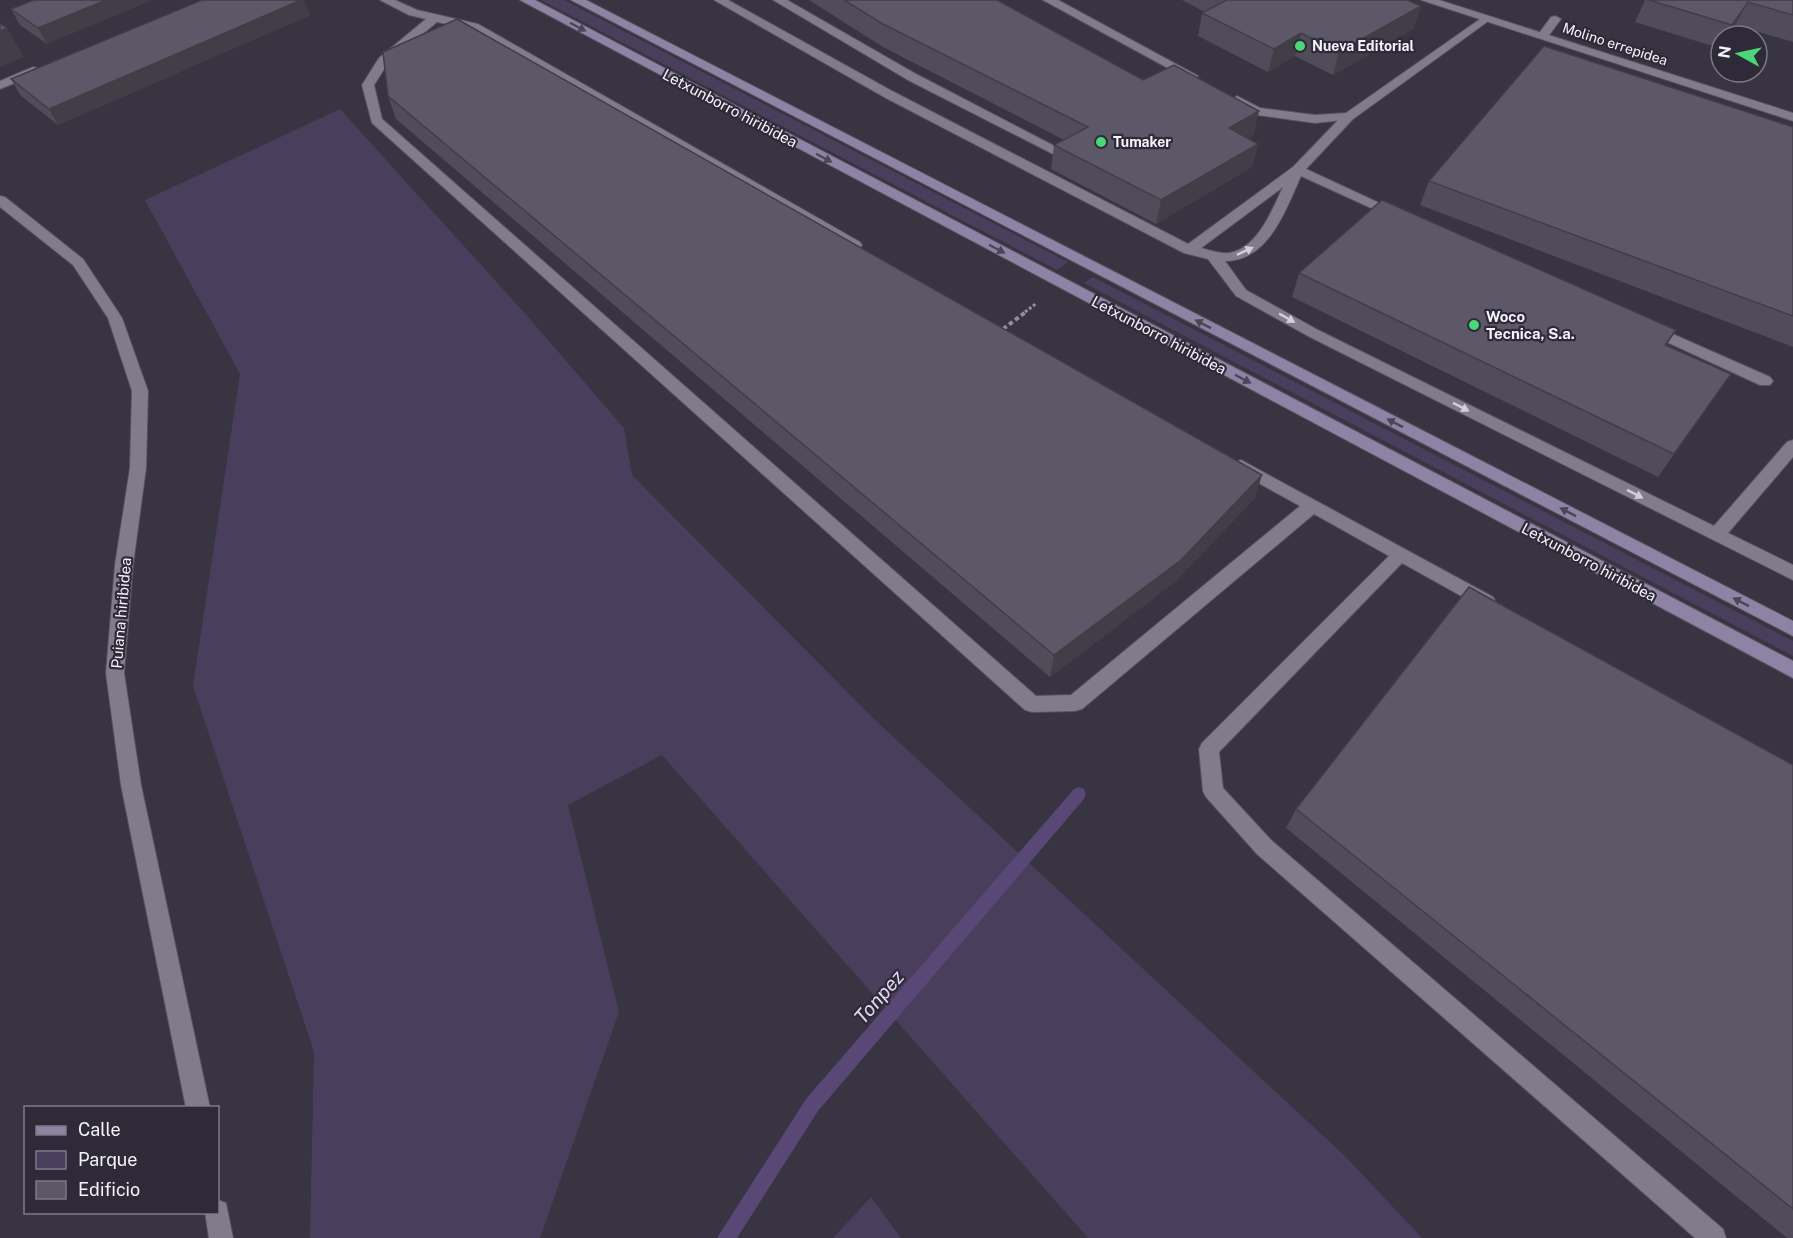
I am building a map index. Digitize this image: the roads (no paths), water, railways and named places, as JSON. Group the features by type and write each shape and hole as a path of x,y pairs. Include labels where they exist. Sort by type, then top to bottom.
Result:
{"main road":[{"name":"Letxunborro hiribidea","path":"526,0 1793,670"},
{"name":"Letxunborro hiribidea","path":"578,0 1793,628"}],"street":[{"path":"386,0 413,13 474,26 868,252"},
{"path":"720,0 888,94 1189,250 1228,257 1249,251 1261,241 1298,170"},
{"path":"779,0 912,77 1058,151"},
{"path":"1049,0 1205,83"},
{"name":"Molino errepidea","path":"1427,0 1483,20 1543,36 1793,117"},
{"path":"434,18 383,61 368,85 376,120 1032,704 1075,703 1312,506"},
{"path":"1543,36 1555,19"},
{"path":"1189,250 1298,170 1349,116 1483,20"},
{"path":"0,85 41,68"},
{"path":"1226,94 1257,111 1315,119 1349,116"},
{"path":"1298,170 1407,219"},
{"name":"Puiana hiribidea","path":"0,200 78,262 115,318 140,391 138,468 124,565 115,673 131,785 198,1106"},
{"path":"1212,254 1241,293 1313,333 1793,573"},
{"path":"1635,322 1765,381"},
{"path":"1716,534 1793,446"},
{"path":"1229,459 1399,556 1503,611"},
{"path":"1399,556 1209,750 1213,792 1264,847 1714,1238"},
{"path":"217,1214 221,1238"}],"waterway":[{"name":"Tonpez","path":"726,1238 812,1105 1079,794"}],"place":[{"name":"Nueva Editorial","path":"1300,46"},
{"name":"Tumaker","path":"1101,142"},
{"name":"Woco Tecnica, S.a.","path":"1474,325"}]}
